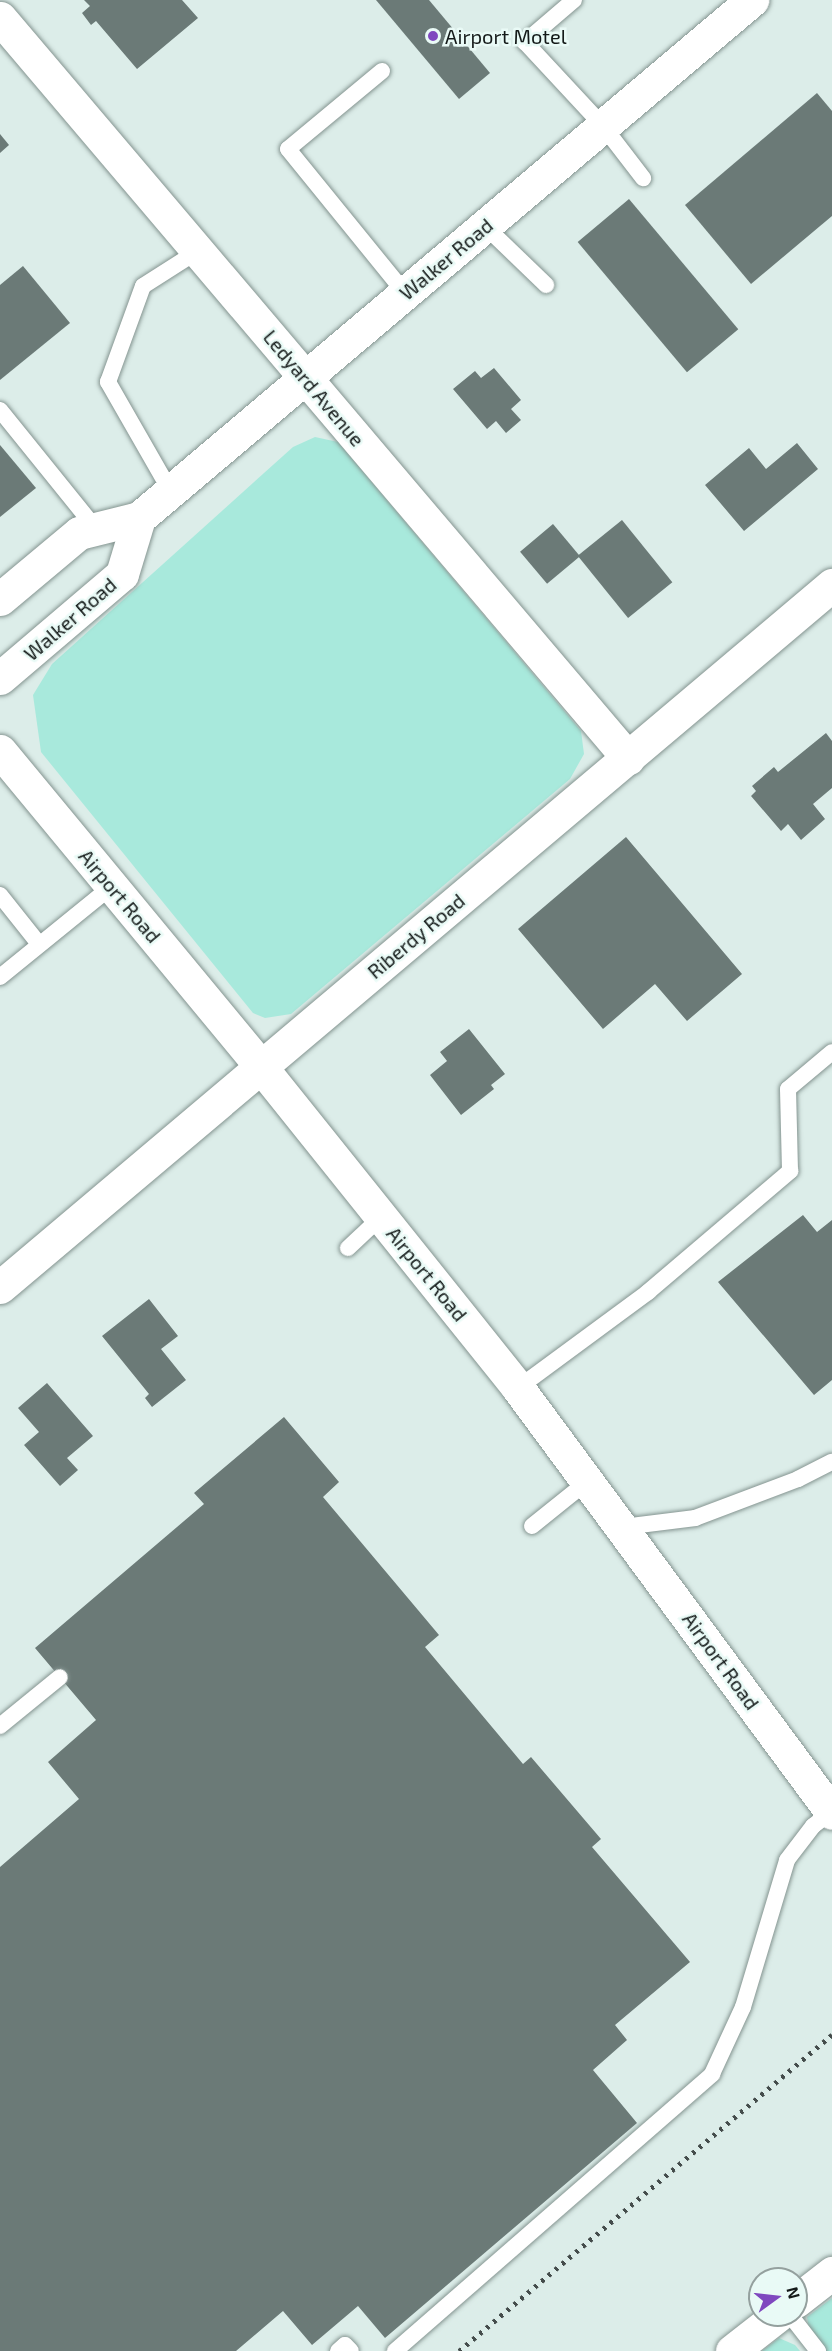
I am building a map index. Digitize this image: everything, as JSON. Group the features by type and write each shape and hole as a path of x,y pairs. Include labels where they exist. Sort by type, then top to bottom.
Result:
{"street":[{"name":"Walker Road","path":"0,599 79,533 140,518 603,126 738,4"},
{"name":"Ledyard Avenue","path":"0,18 628,758"},
{"name":"Walker Road","path":"0,678 122,574 140,518"},
{"name":"Riberdy Road","path":"0,1287 832,585"},
{"name":"Airport Road","path":"0,751 261,1067 518,1388 832,1812"},
{"path":"808,2292 832,2273"},
{"path":"732,2351 763,2327"}],"lane":[{"path":"574,0 525,42 603,126 643,178"},
{"path":"382,71 288,149 405,293"},
{"path":"486,226 546,285"},
{"path":"171,492 108,382 143,286 198,251"},
{"path":"0,410 96,528"},
{"path":"0,977 112,886"},
{"path":"0,895 39,944"},
{"path":"518,1388 648,1292 790,1171 788,1089 832,1052"},
{"path":"348,1248 381,1217"},
{"path":"623,1527 695,1518 798,1479 832,1462"},
{"path":"532,1526 588,1480"},
{"path":"0,1726 60,1677"},
{"path":"395,2351 712,2074 743,2007 787,1860 813,1826 832,1812"},
{"path":"799,2327 818,2351"},
{"path":"338,2351 345,2345 351,2351"}],"green space":[{"path":"315,437 338,442 581,731 584,754 570,779 291,1014 265,1018 253,1013 41,752 33,695 52,664 293,447"},
{"path":"832,2298 832,2351 825,2351 810,2334 808,2316"},
{"path":"779,2338 795,2345 800,2351 762,2351"}],"building":[{"path":"84,0 182,0 198,18 137,69 96,21 91,25 82,13 90,6"},
{"name":"Airport Motel","path":"376,0 429,0 490,73 459,99"},
{"path":"817,93 832,111 832,216 751,284 685,205"},
{"path":"0,134 9,145 0,153"},
{"path":"629,199 738,329 687,372 578,242"},
{"path":"23,266 70,323 0,380 0,285"},
{"path":"494,368 521,400 511,409 521,420 506,433 496,421 487,429 453,389 475,371 481,378"},
{"path":"797,443 818,469 744,531 705,485 749,448 766,469"},
{"path":"0,445 36,488 0,517"},
{"path":"622,520 672,582 628,618 578,556"},
{"path":"553,524 580,556 547,584 520,552"},
{"path":"826,733 832,741 832,788 813,804 825,819 801,840 788,824 781,831 751,796 756,791 752,786 774,767 778,772"},
{"path":"626,837 742,974 687,1021 655,984 603,1029 518,929"},
{"path":"469,1029 505,1074 491,1085 494,1089 461,1115 430,1075 447,1061 440,1052"},
{"path":"803,1215 817,1232 832,1220 832,1380 814,1395 718,1282"},
{"path":"149,1299 178,1336 161,1349 186,1380 152,1407 145,1398 149,1394 102,1336"},
{"path":"47,1383 93,1436 67,1458 78,1470 60,1486 24,1445 39,1432 18,1408"},
{"path":"284,1417 339,1482 323,1497 439,1635 425,1647 523,1764 531,1757 601,1839 592,1847 690,1962 615,2025 627,2040 593,2070 637,2123 385,2338 358,2306 312,2345 283,2311 236,2351 0,2351 0,1867 79,1799 48,1762 96,1720 35,1648 204,1504 194,1493"}],"railway":[{"path":"459,2351 832,2035"}],"place":[{"name":"Airport Motel","path":"433,36"}]}
